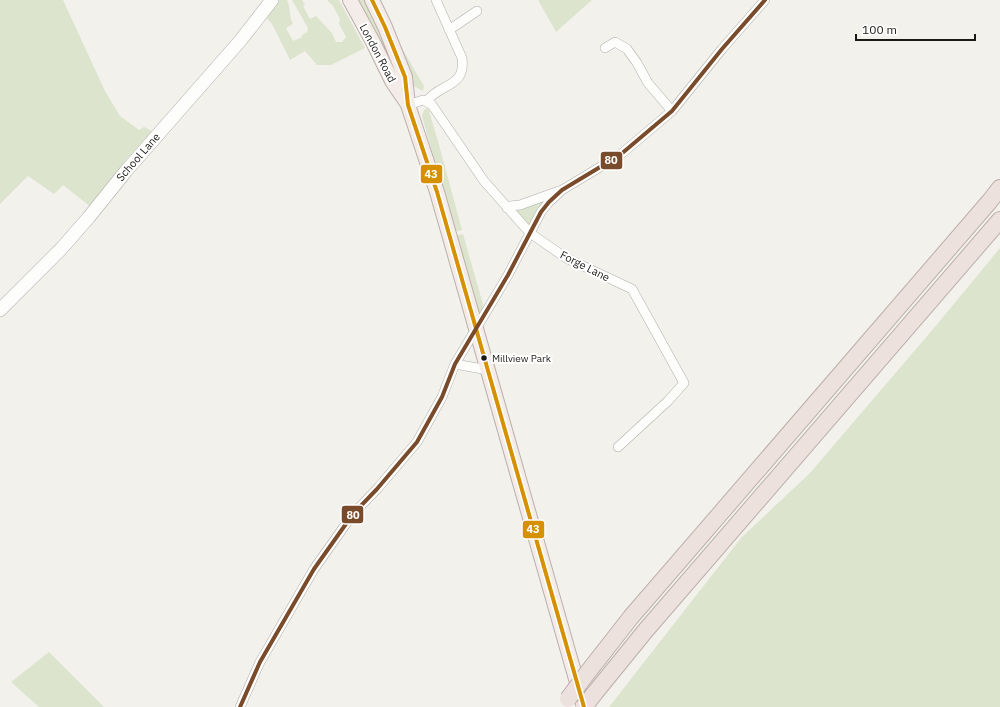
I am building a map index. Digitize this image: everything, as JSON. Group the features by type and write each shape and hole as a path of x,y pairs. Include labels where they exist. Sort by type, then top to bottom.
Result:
{"highway":[{"path":"564,703 631,617 901,306 1000,188"},
{"path":"584,707 646,630 1000,220"}],"main road":[{"name":"London Road","path":"350,0 392,81 408,105"},
{"name":"London Road","path":"372,0 385,27 405,77 408,105 435,186 584,707"}],"street":[{"name":"School Lane","path":"0,310 61,249 126,171 240,41 272,0"},
{"path":"408,105 420,100 427,101 430,97 456,81 462,71 462,58 436,0"},
{"path":"240,707 260,662 314,569 353,514 382,484 417,442 442,397 455,364 508,275 540,212 562,190 620,155 672,111 722,48 765,0"},
{"path":"449,30 477,11"},
{"path":"605,48 615,42 627,49 648,83 672,111"},
{"name":"Forge Lane","path":"427,101 436,110 484,181 530,233 566,258 632,288 684,383 668,401 618,447"},
{"path":"507,208 562,190"},
{"path":"455,364 488,370"}],"green space":[{"path":"0,0 63,0 105,91 120,116 139,130 144,127 152,131 124,162 121,169 91,207 63,185 54,194 28,176 0,204"},
{"path":"277,0 287,0 293,24 286,28 293,41 302,37 302,35 307,32 308,28 292,0 302,0 305,5 303,6 310,19 316,16 332,33 336,42 342,42 346,37 339,24 340,19 333,6 327,0 339,0 365,48 331,65 317,65 305,51 290,60 272,24 265,16"},
{"path":"354,0 364,0 392,63"},
{"path":"376,0 380,0 403,50 424,86 423,91 412,85"},
{"path":"538,0 592,0 556,32"},
{"path":"428,108 462,230 454,230 422,116 424,110"},
{"path":"548,198 530,226 515,212 516,209"},
{"path":"463,234 484,308 480,312 478,312 456,238 458,235"},
{"path":"1000,248 1000,707 609,707 741,538 810,473"},
{"path":"49,652 104,707 39,707 11,682"}],"transit line":[{"name":"43","path":"372,0 385,27 405,77 408,105 437,192 584,707"},
{"name":"80","path":"240,707 260,662 314,569 353,514 377,489 417,442 442,397 455,364 508,275 541,212 562,190 620,155 672,111 722,49 765,0"}],"place":[{"name":"Millview Park","path":"484,358"}]}
